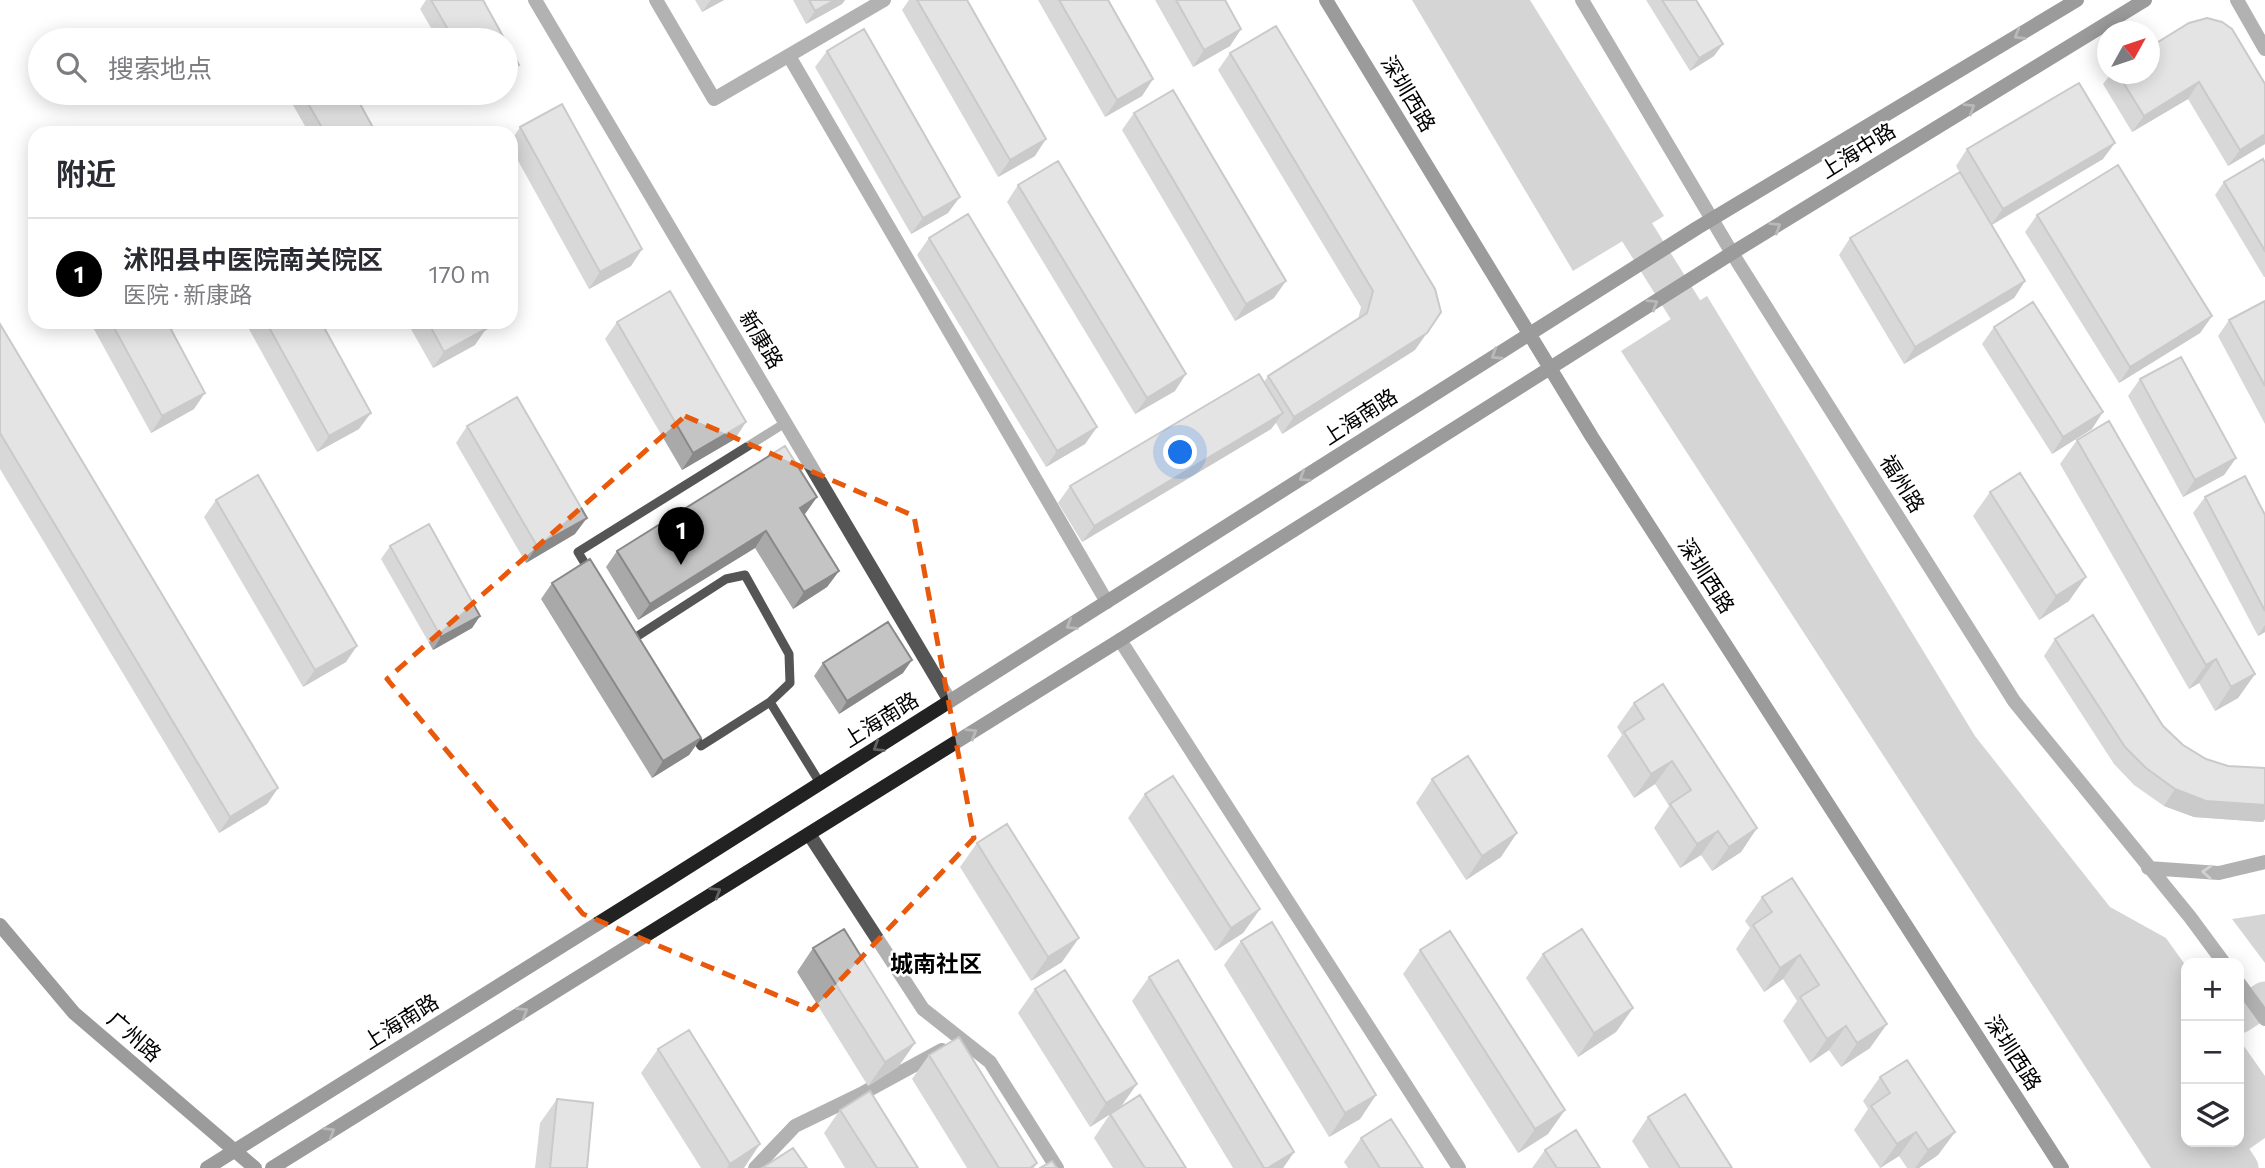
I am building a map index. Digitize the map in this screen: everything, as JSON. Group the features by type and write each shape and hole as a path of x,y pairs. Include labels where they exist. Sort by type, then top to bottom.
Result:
{"main road":[{"name":"深圳西路","path":"1326,0 1550,368 2062,1168"},
{"name":"上海中路","path":"1574,305 2077,0"},
{"name":"上海中路","path":"1550,368 2145,0"},
{"name":"上海南路","path":"207,1168 1574,305"},
{"path":"272,1168 1120,640 1550,368"},
{"name":"广州路","path":"0,925 74,1013 255,1168"}],"street":[{"name":"新康路","path":"535,0 950,701"},
{"path":"656,0 715,99 884,0"},
{"name":"福州路","path":"1582,0 1732,253 2014,701 2220,958"},
{"path":"2237,0 2265,49"},
{"path":"789,56 1107,602"},
{"path":"1120,640 1459,1168"},
{"path":"809,834 923,1009 990,1062 1057,1168"},
{"path":"2148,868 2219,873 2265,862"},
{"path":"2244,990 2265,1019"},
{"path":"755,1168 796,1126 961,1039"}],"lane":[{"path":"598,585 578,552 785,423"},
{"path":"633,639 726,579 745,575 789,654 790,683 770,702 701,746 687,724"},
{"path":"626,628 640,650"},
{"path":"770,702 820,783"}],"highlighted area":[{"path":"685,416 914,516 974,838 812,1010 583,914 387,679"}],"shaded area":[{"path":"1412,0 1530,0 1664,216 1573,271"},
{"path":"1707,296 1975,736 2110,907 2166,938 2181,959 2181,1147 2244,1147 2244,1046 2265,1076 2265,1138 2222,1168 2151,1168 1621,351"},
{"path":"2265,914 2265,963 2232,919"}],"building":[{"path":"431,0 483,0 498,28 447,28"},
{"path":"809,0 835,0 815,11"},
{"path":"917,0 967,0 1046,139 1010,160"},
{"path":"1059,0 1108,0 1153,79 1117,100"},
{"path":"1176,0 1225,0 1241,29 1204,50"},
{"path":"1662,0 1696,0 1723,44 1699,58"},
{"path":"2207,18 2222,22 2232,29 2265,84 2265,134 2240,150 2199,82 2144,116 2124,84 2160,84 2160,41 2189,23"},
{"path":"1276,26 1435,289 1441,312 1427,333 1294,417 1268,376 1367,313 1373,291 1230,53"},
{"path":"864,29 960,197 923,218 827,51"},
{"path":"2079,83 2115,143 2003,209 1967,149"},
{"path":"1173,90 1286,281 1246,304 1134,113"},
{"path":"562,104 642,249 600,272 520,127"},
{"path":"309,105 361,105 372,126 321,126"},
{"path":"2263,159 2265,163 2265,251 2224,182"},
{"path":"1058,161 1186,374 1147,398 1018,185"},
{"path":"2118,165 2212,316 2130,367 2037,215"},
{"path":"1960,172 2025,281 1915,347 1850,238"},
{"path":"968,214 1097,427 1057,451 929,238"},
{"path":"670,291 746,422 693,453 617,322"},
{"path":"2265,301 2265,386 2229,320"},
{"path":"2033,302 2103,412 2063,437 1994,327"},
{"path":"0,324 278,788 230,817 0,433"},
{"path":"115,329 171,329 205,393 162,416"},
{"path":"270,329 325,329 371,413 329,436"},
{"path":"432,329 486,329 444,352"},
{"path":"2181,357 2236,458 2195,480 2140,379"},
{"path":"1259,374 1283,413 1094,526 1070,486"},
{"path":"517,397 587,518 537,546 467,426"},
{"path":"2109,421 2255,674 2231,687 2216,659 2206,665 2077,440"},
{"path":"785,446 817,497 800,508 839,571 804,592 766,531 650,604 617,551"},
{"path":"2020,473 2086,577 2056,596 1990,492"},
{"path":"258,475 357,646 315,670 216,500"},
{"path":"2245,476 2265,515 2265,611 2205,497"},
{"path":"429,524 480,616 441,637 390,546"},
{"path":"590,559 701,738 663,761 552,583"},
{"path":"2093,615 2163,726 2183,745 2206,759 2228,766 2265,768 2265,805 2206,801 2175,789 2146,768 2125,747 2055,639"},
{"path":"888,622 912,660 847,701 823,663"},
{"path":"1663,684 1757,828 1729,847 1718,831 1697,844 1670,804 1691,790 1672,761 1651,774 1624,732 1644,719 1634,703"},
{"path":"1468,756 1517,833 1482,856 1432,779"},
{"path":"1173,776 1260,909 1231,928 1145,794"},
{"path":"1007,824 1079,938 1048,957 977,843"},
{"path":"1792,878 1887,1024 1857,1043 1846,1026 1827,1039 1800,997 1819,985 1800,955 1780,968 1753,925 1772,912 1762,897"},
{"path":"1272,922 1376,1095 1345,1113 1241,941"},
{"path":"844,929 915,1043 885,1062 813,948"},
{"path":"1582,929 1633,1008 1594,1033 1543,954"},
{"path":"1450,931 1565,1110 1535,1129 1420,950"},
{"path":"1178,960 1294,1152 1268,1168 1264,1168 1149,977"},
{"path":"1065,970 1137,1084 1106,1103 1035,989"},
{"path":"689,1030 760,1144 730,1164 658,1049"},
{"path":"959,1037 1037,1163 1030,1168 999,1168 929,1055"},
{"path":"1907,1060 1955,1132 1928,1150 1916,1132 1897,1144 1871,1106 1890,1093 1880,1077"},
{"path":"870,1091 918,1168 877,1168 840,1110"},
{"path":"1685,1094 1732,1168 1680,1168 1648,1117"},
{"path":"1140,1095 1186,1168 1145,1168 1110,1114"},
{"path":"557,1099 593,1103 587,1168 550,1168"},
{"path":"1391,1119 1423,1168 1380,1168 1361,1138"},
{"path":"1576,1130 1600,1168 1557,1168 1545,1150"},
{"path":"793,1148 807,1168 762,1168"},
{"path":"1052,1161 1057,1168 1040,1168"}],"waterway":[{"path":"1612,192 1710,349"},
{"path":"2244,1013 2265,999"},
{"path":"2227,1147 2241,1168"}],"place":[{"name":"沭阳县中医院南关院区","path":"681,565"}],"district":[{"name":"城南社区","path":"936,964"}]}
